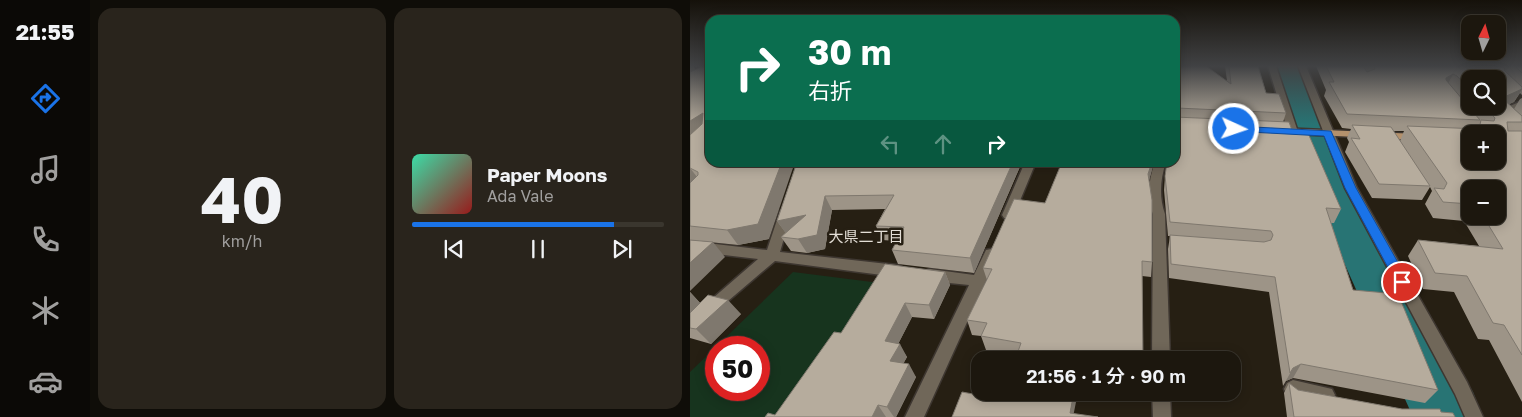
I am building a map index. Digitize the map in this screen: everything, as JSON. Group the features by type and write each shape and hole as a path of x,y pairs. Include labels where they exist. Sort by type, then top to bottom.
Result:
{"main road":[{"path":"1263,130 1326,133 1391,140 1425,138"}],"street":[{"path":"1278,85 1294,132"},
{"path":"1309,85 1326,133 1351,188 1474,417"},
{"path":"1520,101 1500,112 1522,134"},
{"path":"914,417 979,281 1029,167"},
{"path":"1159,167 1154,204 1159,214 1161,351"},
{"path":"690,328 716,303 772,256 789,201"},
{"path":"1159,242 1177,243"},
{"path":"690,246 979,281"},
{"path":"1394,297 1411,297"},
{"path":"1293,389 1340,398"},
{"path":"1161,401 1162,417"}],"green space":[{"path":"793,272 880,283 782,417 690,417 690,372 705,357 705,401 770,401 770,336 727,336"}],"building":[{"path":"690,85 705,85 705,167 780,167 758,224 727,230 690,226 690,183 698,175 698,172 690,168 690,135 702,124 703,113 690,121"},
{"path":"1180,85 1264,85 1266,93 1279,94 1286,113 1180,108"},
{"path":"1331,85 1451,85 1461,98 1461,115 1476,115 1480,120 1347,114"},
{"path":"1506,85 1520,85 1522,89 1506,96"},
{"path":"1506,102 1522,116 1522,122 1507,122 1508,131 1522,131 1522,355 1504,325 1493,323 1467,276 1435,273 1418,240 1503,249 1488,225 1506,225 1506,180 1461,180 1461,203 1443,202 1434,188 1444,189 1447,183 1407,126 1461,128 1461,170 1506,170 1506,125 1480,125 1481,120 1494,121 1495,118 1492,115 1506,115"},
{"path":"1180,117 1289,122 1293,133 1308,133 1341,209 1326,208 1353,290 1398,294 1438,390 1301,364 1293,368 1290,373 1275,277 1171,264 1170,235 1264,242 1271,240 1273,235 1271,231 1170,222 1165,176 1166,167 1180,167"},
{"path":"1352,125 1391,127 1430,186 1379,184 1351,138 1360,139"},
{"path":"795,167 1011,167 970,258 892,250 904,227 876,226 894,195 825,196 817,235 798,239 781,237 806,215 777,221"},
{"path":"1060,167 1150,167 1148,174 1152,200 1152,262 1142,261 1143,351 1018,351 1021,343 981,336 987,323 967,320 992,269 983,268 1014,199 1045,203"},
{"path":"690,240 713,242 690,263"},
{"path":"885,264 945,272 929,305 905,303 885,341 900,344 890,361 909,364 887,407 878,405 872,417 765,417 768,413 775,415 834,332 841,333"},
{"path":"708,295 728,300 696,329 690,328 690,313"},
{"path":"1289,383 1298,390 1402,409 1440,409 1441,412 1453,413 1455,417 1294,417"},
{"path":"962,392 971,394 971,401 1072,401 1070,413 1098,417 952,417"}],"waterway":[{"path":"1295,85 1316,146 1368,258 1448,417"}],"district":[{"name":"大県二丁目","path":"866,237"}],"route":[{"path":"1234,129 1328,133 1351,188 1402,282"}]}
